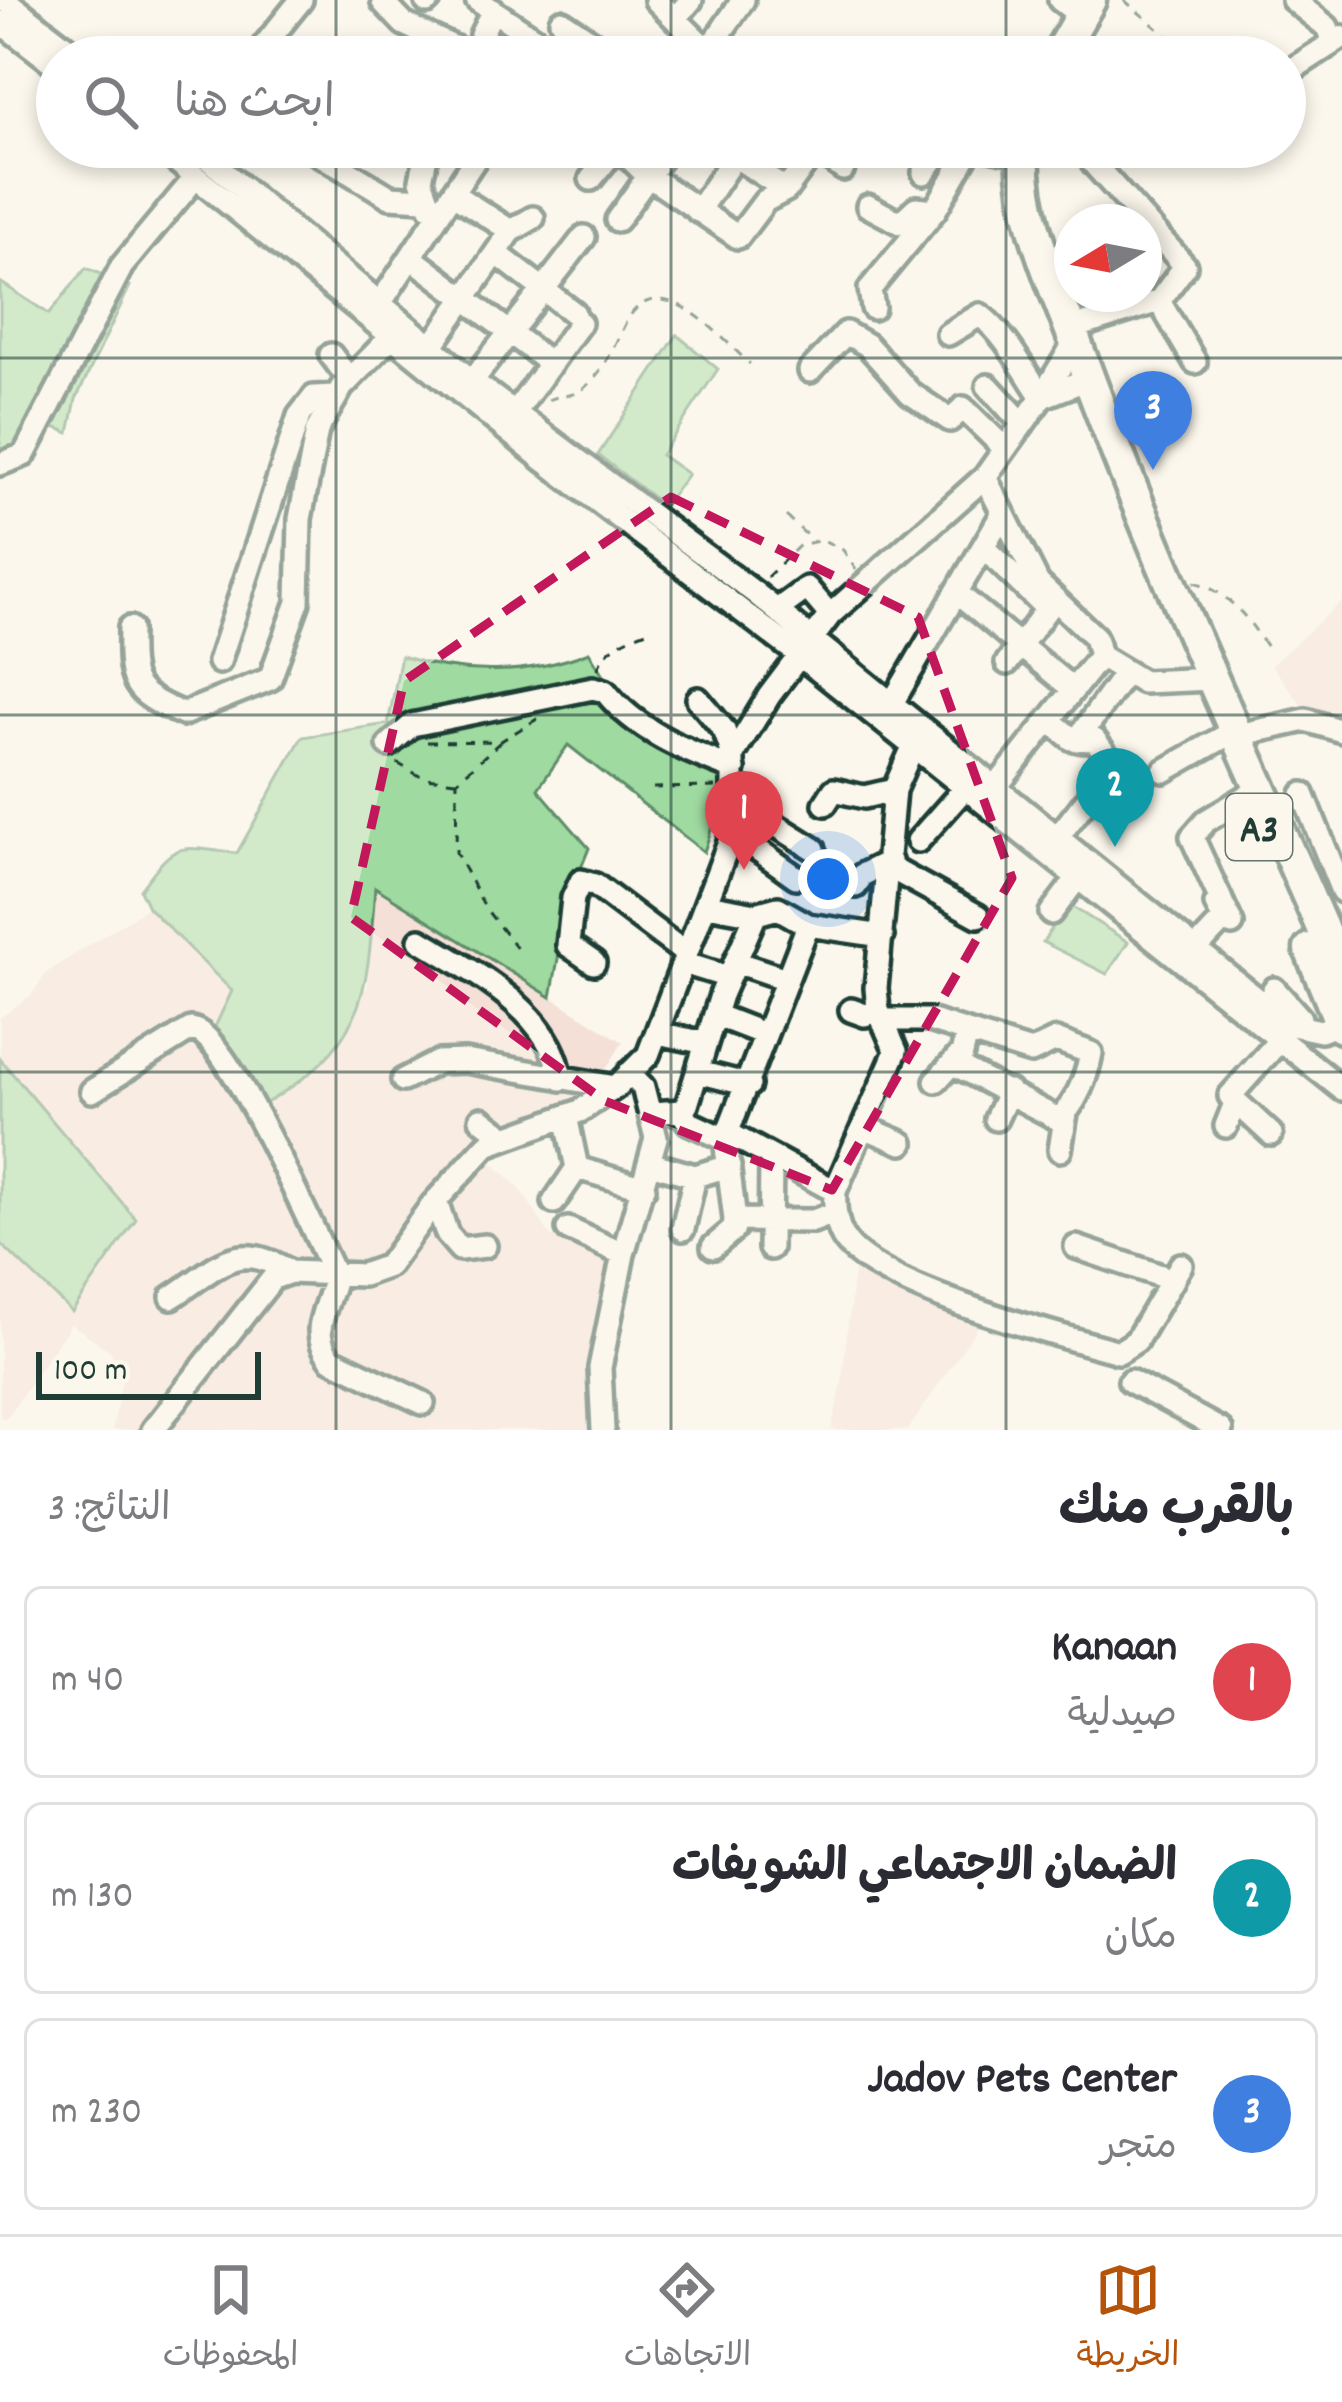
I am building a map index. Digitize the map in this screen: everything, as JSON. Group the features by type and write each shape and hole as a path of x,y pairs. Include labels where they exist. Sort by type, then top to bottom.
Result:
{"highway":[{"path":"1065,36 1077,5"},
{"name":"A3","path":"1025,168 1028,197 1073,336 1168,583 1230,736 1298,872 1342,974"},
{"name":"A3","path":"1230,736 1246,797 1334,1027"}],"street":[{"path":"5,0 52,36"},
{"path":"656,0 693,36"},
{"path":"675,19 691,0"},
{"path":"718,36 743,0"},
{"path":"1293,0 1337,39 1306,60"},
{"path":"383,2 404,24 444,36"},
{"path":"270,36 292,4"},
{"path":"480,36 485,5 525,36"},
{"path":"562,10 589,36"},
{"path":"0,22 36,50"},
{"path":"191,168 195,178 391,337 727,602 890,705 1288,1024 1334,1027"},
{"path":"208,168 518,417 755,592 777,610 803,648 913,747 1079,876 1278,1042 1342,1088"},
{"path":"342,168 390,197 424,199"},
{"path":"426,168 424,199 438,218"},
{"path":"379,305 470,168"},
{"path":"591,179 600,168"},
{"path":"640,168 741,237 764,201 786,190 801,168"},
{"path":"617,220 652,168"},
{"path":"698,211 726,168"},
{"path":"758,168 786,190"},
{"path":"924,172 927,168"},
{"path":"873,308 870,290 935,210 959,168"},
{"path":"1097,168 1130,204"},
{"path":"0,464 24,455 122,266 195,178"},
{"path":"453,194 511,231"},
{"path":"868,206 891,223 900,223 916,208 935,210"},
{"path":"431,347 511,231 532,218"},
{"path":"472,381 584,237"},
{"path":"1162,240 1185,266 1162,297"},
{"path":"496,253 577,318 518,417"},
{"path":"412,258 466,294 551,364"},
{"path":"1162,306 1196,362"},
{"path":"735,779 771,677 863,582 985,477 1042,397 1073,336 1132,312"},
{"path":"948,334 980,315 1002,333 1014,361 1042,397"},
{"path":"810,371 846,333 867,345 910,393 950,420 963,408 1005,449"},
{"path":"130,628 129,674 149,700 183,714 270,679 298,602 299,519 310,452 342,387 391,337"},
{"path":"331,356 342,387"},
{"path":"1042,397 1088,379"},
{"path":"988,386 1023,424"},
{"path":"219,662 298,416 314,397 342,387"},
{"path":"985,477 1039,583 1095,637 1100,656 1152,683 1206,679"},
{"path":"890,705 959,595 1001,516"},
{"path":"985,549 1095,649 995,787"},
{"path":"777,610 807,588 830,615"},
{"path":"959,595 1021,644 1077,740"},
{"path":"698,608 727,602"},
{"path":"1007,663 1047,609"},
{"path":"1058,702 1100,656"},
{"path":"1077,740 1126,672"},
{"path":"389,745 412,725 593,688 604,691 620,711 655,734 735,779 812,842"},
{"path":"153,1430 273,1277 290,1272 363,1276 388,1266 436,1201 502,1136 566,1116 623,1080 648,1055 733,832 735,779 724,730 698,699"},
{"path":"1164,771 1230,736 1306,720 1342,731"},
{"path":"1056,839 1114,765 1095,740 1077,740"},
{"path":"735,1220 813,1221 835,1202 896,1051 880,1015 882,936 894,790 913,747"},
{"path":"918,841 965,788"},
{"path":"825,804 834,790 864,796 894,790"},
{"path":"1303,794 1342,890"},
{"path":"1232,924 1192,837 1206,821 1246,797"},
{"path":"733,832 796,877"},
{"path":"1298,872 1328,856"},
{"path":"856,886 862,875 889,864"},
{"path":"889,864 978,916"},
{"path":"1195,950 1224,919 1198,871"},
{"path":"1051,913 1079,876"},
{"path":"594,963 568,945 573,898 581,881 595,885 684,958 783,978"},
{"path":"707,905 756,914 778,908 808,926 882,936"},
{"path":"681,1111 756,914"},
{"path":"713,1247 734,1229 727,1136 749,1085 783,978 798,960 808,926"},
{"path":"420,940 536,1020 556,1049 561,1079"},
{"path":"1274,989 1289,1011 1334,1027"},
{"path":"851,1010 929,1021 1031,1052 1056,1040 1091,1053 1066,1113 1060,1150"},
{"path":"715,1016 764,1034"},
{"path":"92,1091 191,1029 203,1029 249,1099 335,1276 320,1318 322,1348 331,1359 423,1402"},
{"path":"936,1081 958,1057 967,1032"},
{"path":"656,1033 706,1043"},
{"path":"1226,1126 1226,1093 1278,1042"},
{"path":"958,1057 959,1067 967,1073 1058,1119 1066,1113"},
{"path":"403,1081 438,1062 465,1061 561,1079 623,1080 643,1087 652,1113 653,1164 623,1254 600,1368 603,1430"},
{"path":"698,1072 749,1085"},
{"path":"996,1119 1009,1091"},
{"path":"1226,1093 1271,1134"},
{"path":"652,1113 681,1111"},
{"path":"681,1111 688,1122 727,1136 835,1202 844,1239 865,1261 971,1308 1119,1352 1136,1341 1177,1272 1076,1247"},
{"path":"554,1202 577,1168 566,1116"},
{"path":"481,1119 502,1136"},
{"path":"865,1127 902,1143"},
{"path":"770,1160 770,1248"},
{"path":"653,1164 694,1175 728,1166"},
{"path":"577,1168 644,1188"},
{"path":"683,1229 694,1175"},
{"path":"436,1201 447,1234 460,1249 485,1246"},
{"path":"568,1229 623,1254"},
{"path":"172,1297 238,1254 266,1257 290,1272"},
{"path":"1130,1381 1221,1430"}],"path":[{"path":"1124,0 1167,36"},
{"path":"518,417 584,388 611,359 634,309 653,297 671,298 751,364"},
{"path":"786,516 814,542"},
{"path":"755,592 800,545 814,542 832,542 842,550 863,582"},
{"path":"1168,583 1193,581 1217,588 1271,653"},
{"path":"593,688 601,658 652,628"},
{"path":"522,955 484,908 456,853 457,782 501,741 539,719 562,692"},
{"path":"457,782 403,769 389,745 501,741"},
{"path":"653,788 735,779"}],"highlighted area":[{"path":"671,497 918,617 1012,878 832,1190 605,1101 351,917 404,681"}],"shaded area":[{"path":"1342,601 1342,747 1321,731 1271,665"},
{"path":"374,886 623,1042 584,1104 485,1156 519,1187 551,1236 608,1263 603,1430 112,1430 123,1374 110,1351 71,1324 6,1419 0,1417 0,1243 9,1255 136,1219 0,1059 0,1018 31,995 47,972 148,907 232,992 367,989"},
{"path":"854,1269 982,1321 908,1430 831,1430 841,1388"}],"green space":[{"path":"86,268 130,286 76,399 69,433 47,424 0,471 0,282 49,314"},
{"path":"677,335 718,369 661,455 688,474 664,506 598,455"},
{"path":"589,652 620,703 730,771 704,852 568,745 538,789 589,848 569,898 551,997 375,887 369,959 355,1015 323,1061 263,1105 212,1033 232,991 148,907 140,890 162,862 180,850 237,853 302,737 388,724 401,656 447,667 495,670 543,666"},
{"path":"1068,904 1128,942 1107,974 1043,942"},
{"path":"0,1059 136,1219 72,1312 0,1243"}],"place":[{"name":"Jadov Pets Center","path":"1153,470"},
{"name":"الضمان الاجتماعي الشويفات","path":"1115,847"},
{"name":"Kanaan","path":"744,870"}]}
